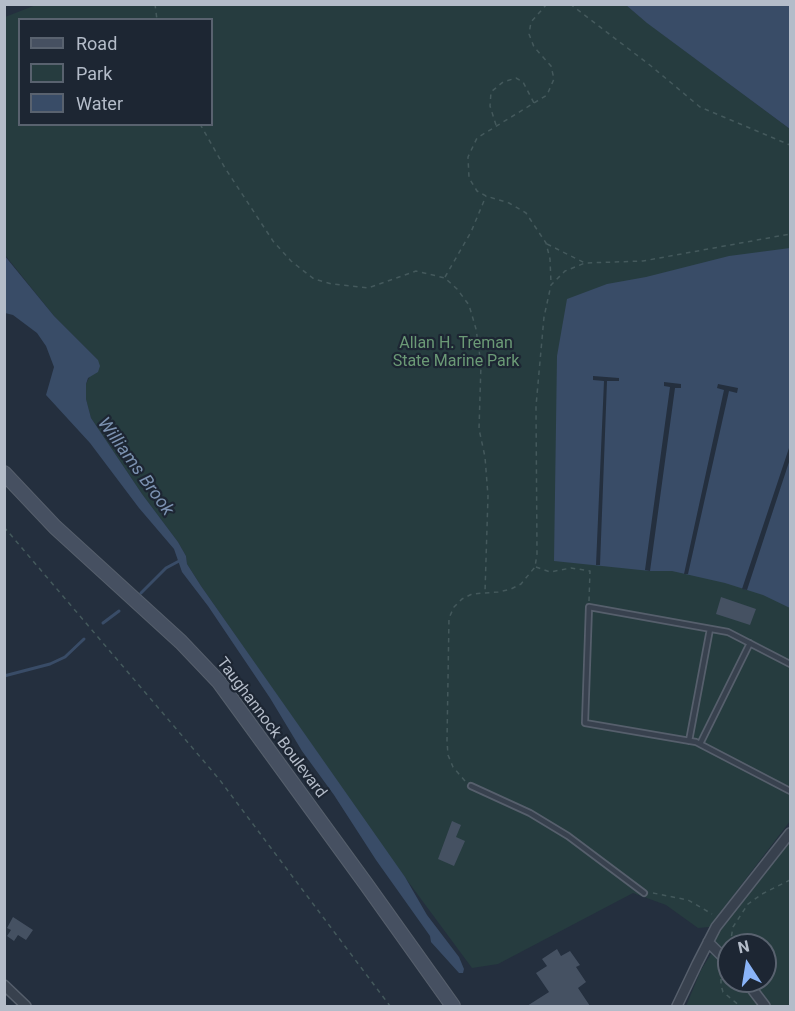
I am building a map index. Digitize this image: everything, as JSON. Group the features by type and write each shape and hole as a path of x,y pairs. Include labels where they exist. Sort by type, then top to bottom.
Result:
{"main road":[{"name":"Taughannock Boulevard","path":"4,473 55,527 181,642 219,682 453,1006"}],"street":[{"path":"677,1006 708,942 724,917 790,833"},
{"path":"708,942 717,951"},
{"path":"4,985 26,1006"},
{"path":"755,993 765,1006"}],"lane":[{"path":"790,664 728,632 589,607 585,723 700,744 790,790"},
{"path":"689,741 710,629"},
{"path":"700,744 750,643"},
{"path":"471,786 530,813 568,836 644,893"}],"path":[{"path":"471,786 460,777 448,755 448,628 454,607 462,599 472,594 498,592 521,584 535,567 537,554 536,406 544,317 551,285 550,259 546,243 526,213 509,203 477,191 470,178 468,157 477,138 547,95 554,79 551,66 534,47 529,34 531,22 547,4"},
{"path":"570,4 700,107 790,145"},
{"path":"496,125 490,106 491,93 503,82 516,78 523,82 534,103"},
{"path":"201,126 225,168 273,241 291,261 314,279 332,284 368,288 416,271 445,278 469,305 476,328 481,364 479,429 485,457 488,496 485,592"},
{"path":"445,278 471,232 486,196"},
{"path":"551,285 565,271 585,264 643,261 790,234"},
{"path":"546,243 585,264"},
{"path":"4,527 219,779 390,1006"},
{"path":"535,567 550,572 571,568 590,571 589,607"},
{"path":"732,933 733,927 748,904 790,880"},
{"path":"644,893 650,892 688,900 716,918"},
{"path":"724,993 740,1006"}],"green space":[{"name":"Allan H. Treman State Marine Park","path":"36,5 626,5 790,129 790,821 709,927 698,928 666,905 633,893 498,964 472,968 384,849 201,586 187,564 186,556 178,542 142,494 91,418 86,399 86,384 98,360 54,316 5,255 5,17"},
{"path":"790,833 790,1006 686,1006 701,970 711,954 717,933"}],"water":[{"path":"626,5 790,5 790,129 647,23"},
{"name":"Allan H. Treman State Marine Park","path":"790,248 790,608 763,595 725,583 672,571 650,571 554,561 557,356 567,299 607,284 646,277 729,256"},
{"path":"4,255 54,316 98,360 100,366 98,372 88,378 86,384 86,399 91,418 142,494 178,542 186,556 187,564 201,586 405,877 427,915 459,957 464,969 463,973 459,973 431,942 430,936 302,751 270,698 208,606 182,572 174,549 139,508 90,443 46,395 54,367 46,346 37,333 13,315 5,313"}],"pier":[{"path":"593,376 619,378 619,381 607,381 600,565 596,565 604,381 593,380"},
{"path":"664,382 681,384 681,388 675,388 650,571 645,570 670,387 664,386"},
{"path":"718,384 738,388 737,393 729,391 688,574 684,574 724,390 717,388"},
{"path":"790,445 790,459 747,590 742,589"}],"building":[{"path":"721,597 756,609 750,625 716,614"},
{"path":"452,821 461,825 456,837 465,841 454,866 438,859"},
{"path":"13,917 33,930 26,940 18,935 14,941 7,936 11,930 7,928"},
{"path":"557,949 561,956 570,951 580,965 576,967 586,982 578,988 590,1006 527,1006 549,992 536,973 547,966 542,959"}],"waterway":[{"name":"Williams Brook","path":"141,593 166,568 181,560"},
{"name":"Williams Brook","path":"103,623 119,611"},
{"name":"Williams Brook","path":"4,676 50,664 65,657 84,639"}]}
